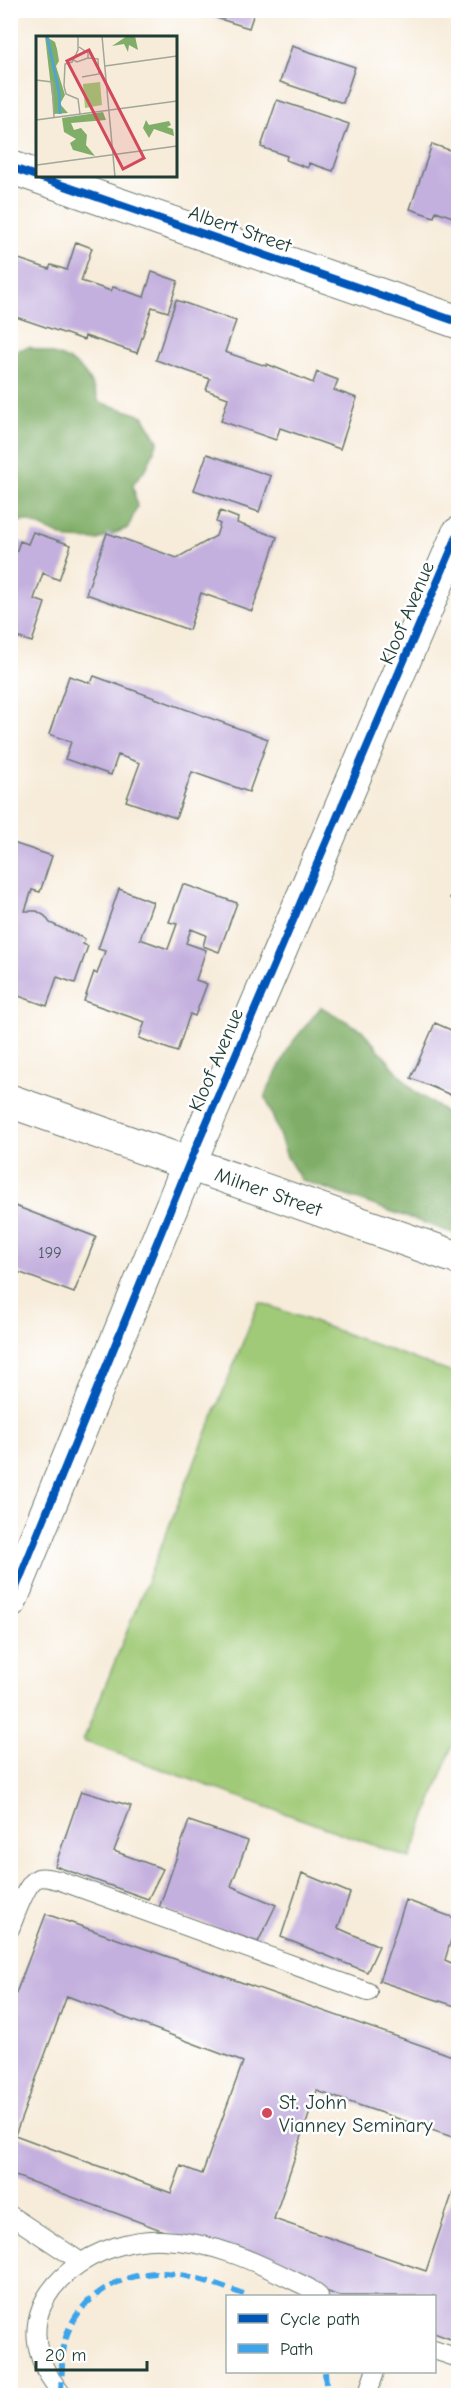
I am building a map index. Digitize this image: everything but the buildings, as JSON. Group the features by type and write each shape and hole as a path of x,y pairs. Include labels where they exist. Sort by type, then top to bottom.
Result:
{"street":[{"name":"Albert Street","path":"10,167 36,176"},
{"name":"Albert Street","path":"39,177 459,322"},
{"name":"Kloof Avenue","path":"10,1602 189,1164 459,534"},
{"name":"Milner Street","path":"10,1101 459,1258"}],"lane":[{"path":"10,1929 29,1884 38,1878 47,1878 368,1992"},
{"path":"10,2215 81,2262"},
{"path":"63,2396 46,2371 39,2355 40,2312 54,2286 95,2253 124,2243 161,2239 208,2245 246,2258 309,2288 318,2295"},
{"path":"436,2350 459,2358"},
{"path":"361,2373 365,2396"},
{"path":"365,2396 375,2373"}],"green space":[{"path":"29,347 65,358 73,363 87,377 99,402 143,416 158,441 147,467 133,484 137,507 128,528 98,540 68,539 28,521 11,522 11,352"},
{"path":"321,1007 362,1030 413,1090 458,1121 458,1235 301,1180 287,1157 265,1095 291,1044"},
{"path":"259,1302 458,1375 458,1732 410,1858 83,1741"}],"marked path":[{"path":"61,2393 64,2348 73,2321 91,2299 115,2283 142,2275 168,2273 204,2280 246,2295"},
{"path":"325,2373 327,2396"}],"cycle path":[{"path":"10,167 36,176"},
{"path":"39,177 458,322"},
{"path":"10,1602 189,1164 458,534"}],"place":[{"name":"St. John Vianney Seminary","path":"267,2113"}]}
